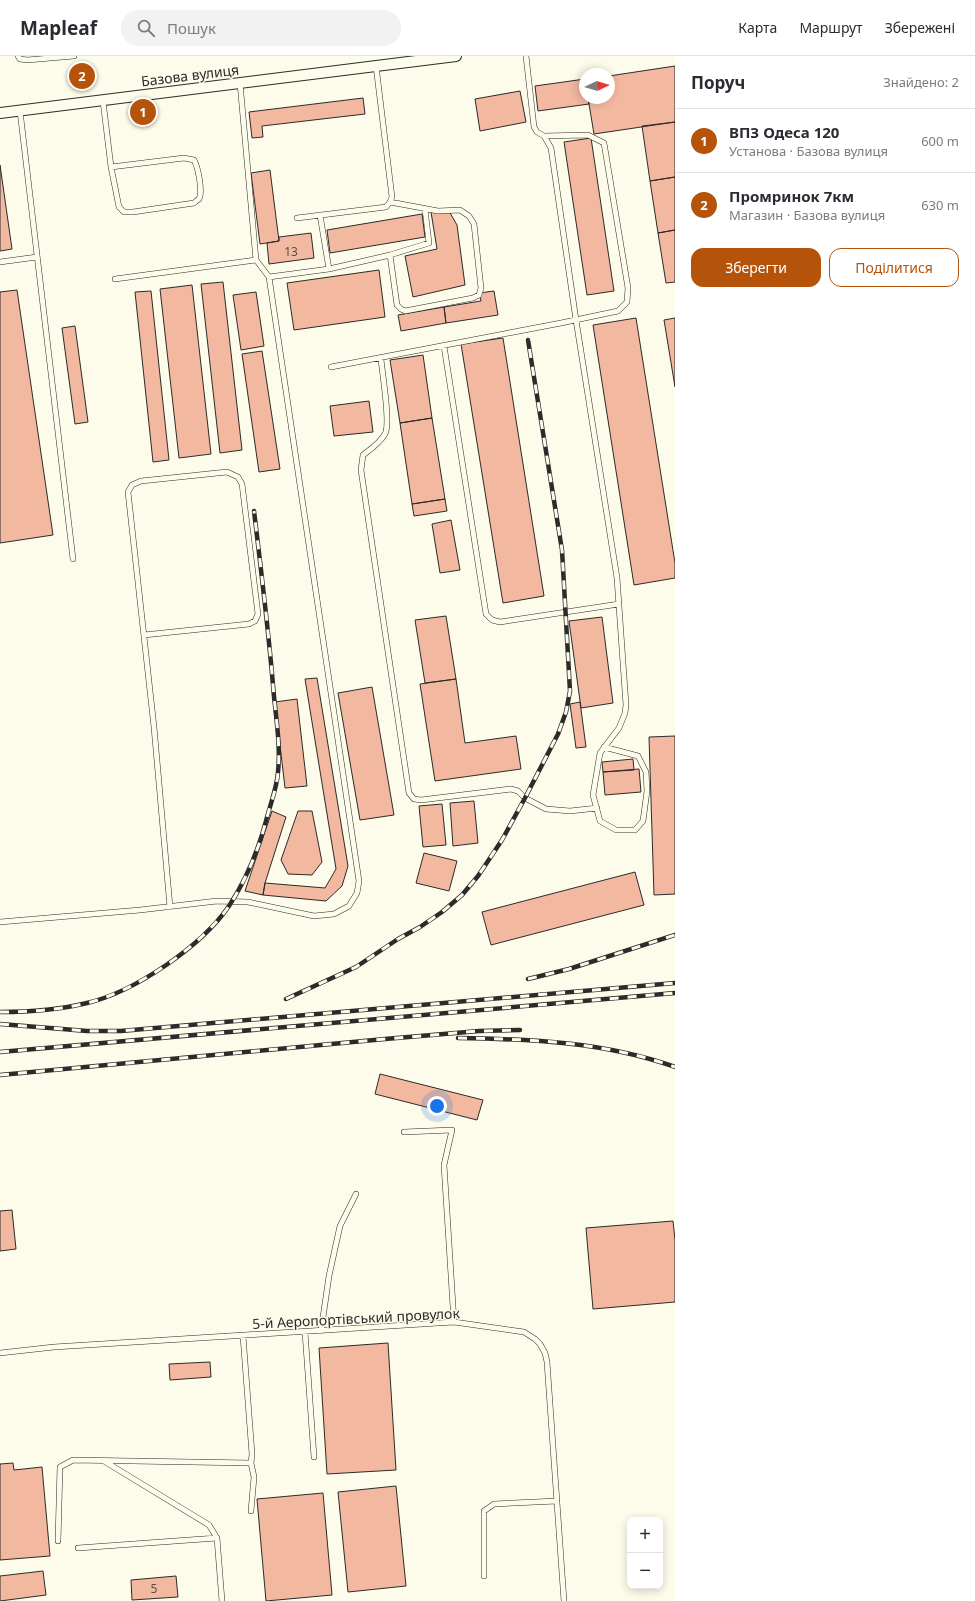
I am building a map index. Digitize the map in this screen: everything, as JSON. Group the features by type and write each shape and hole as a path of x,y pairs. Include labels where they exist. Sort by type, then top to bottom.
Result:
{"street":[{"name":"Базова вулиця","path":"0,114 456,56"}],"lane":[{"path":"18,56 20,59 27,60 48,57 74,56"},
{"path":"526,56 534,127 537,132 544,136 551,148 576,320 618,578 626,709 619,728 600,753 593,795 600,821 616,830 634,830 644,821 647,791 646,772 638,756 604,748"},
{"path":"296,218 386,207 390,202 392,197 376,66"},
{"path":"0,922 217,901 248,902 314,916 334,914 349,906 357,893 359,881 269,277 256,260 240,83"},
{"path":"103,101 111,167 119,207 124,212 133,212 194,203 199,198 201,191 194,160 184,158 111,167"},
{"path":"20,111 73,560"},
{"path":"331,367 380,359 618,311 626,302 628,288 604,143 588,135 544,136"},
{"path":"390,202 425,209 460,210 469,216 474,224 481,288 479,295 473,298 405,311 398,305 390,255"},
{"path":"269,277 329,269 390,255 429,243 425,209"},
{"path":"320,215 329,269"},
{"path":"0,262 37,257"},
{"path":"115,279 256,260"},
{"path":"444,346 486,614 492,620 500,622 619,604"},
{"path":"380,359 386,408 387,432 380,441 363,455 361,470 409,793 414,800 421,800 511,789 518,791 525,798 546,809 570,811 596,808"},
{"path":"144,635 249,624 255,621 258,614 242,484 238,477 227,472 141,481 132,485 128,492 144,635 170,906"},
{"path":"404,1132 452,1130 444,1165 454,1322"},
{"path":"321,1332 329,1276 340,1226 356,1194"},
{"name":"5-й Аеропортівський провулок","path":"0,1353 54,1347 321,1332 454,1322 524,1332 540,1344 545,1353 547,1362 564,1601"},
{"path":"305,1332 314,1457"},
{"path":"243,1336 252,1454 251,1463 254,1477 251,1512"},
{"path":"58,1541 60,1466 73,1460 251,1463"},
{"path":"103,1460 209,1525 217,1538 222,1601"},
{"path":"484,1576 484,1511 494,1504 557,1501"},
{"path":"78,1548 217,1538"}],"building":[{"path":"675,66 675,122 594,134 589,104 615,104 615,75"},
{"path":"579,80 579,104 589,104 538,111 535,86"},
{"path":"520,91 526,122 480,131 475,99"},
{"path":"363,98 365,114 262,126 263,137 252,138 249,112"},
{"path":"675,122 675,177 650,181 642,126"},
{"path":"591,138 614,291 587,295 564,142"},
{"path":"0,165 12,249 0,251"},
{"path":"270,170 279,241 260,244 251,173"},
{"path":"675,177 675,230 658,233 650,181"},
{"path":"449,211 457,225 465,285 413,297 405,256 437,249 431,212"},
{"path":"422,214 425,237 330,253 327,230"},
{"path":"675,230 675,282 666,283 658,233"},
{"path":"311,233 314,258 269,264 267,243 279,241 279,237"},
{"path":"379,270 385,317 294,330 287,283"},
{"path":"223,282 242,450 220,453 201,284"},
{"path":"192,285 211,454 179,458 160,289"},
{"path":"17,290 53,535 0,543 0,292"},
{"path":"151,291 169,460 153,462 135,292"},
{"path":"494,291 498,315 446,323 444,307 481,301 479,293"},
{"path":"256,292 264,346 241,350 233,295"},
{"path":"444,307 446,323 401,331 398,315"},
{"path":"636,318 675,563 675,578 634,585 593,325"},
{"path":"675,318 675,387 664,320"},
{"path":"75,326 88,422 75,424 62,328"},
{"path":"503,338 544,596 503,603 461,344"},
{"path":"262,351 280,469 259,472 242,354"},
{"path":"423,355 432,418 400,423 390,360"},
{"path":"369,401 373,432 334,436 330,406"},
{"path":"432,418 445,499 412,504 400,423"},
{"path":"445,499 447,511 414,516 412,504"},
{"path":"451,520 460,570 440,573 432,524"},
{"path":"446,616 456,679 425,683 415,620"},
{"path":"602,617 613,703 581,708 569,621"},
{"path":"317,678 348,866 342,886 326,901 263,895 265,883 325,888 336,869 305,679"},
{"path":"456,679 465,743 516,736 521,769 435,781 420,684"},
{"path":"372,687 394,815 360,820 338,693"},
{"path":"297,699 307,786 285,788 275,702"},
{"path":"580,702 586,747 576,748 570,704"},
{"path":"675,736 675,894 654,895 649,737"},
{"path":"633,759 634,770 603,772 602,762"},
{"path":"639,769 641,792 605,795 603,772"},
{"path":"474,801 478,843 453,846 450,803"},
{"path":"442,804 446,845 423,847 419,806"},
{"path":"272,811 286,817 265,883 263,895 245,891"},
{"path":"298,811 312,811 322,862 312,875 288,874 281,860"},
{"path":"424,853 457,861 449,891 416,883"},
{"path":"635,872 644,905 491,945 482,912"},
{"path":"380,1074 483,1100 477,1120 375,1094"},
{"path":"12,1210 16,1249 0,1251 0,1211"},
{"path":"673,1221 675,1240 675,1302 593,1309 586,1228"},
{"path":"388,1343 396,1470 327,1474 319,1348"},
{"path":"210,1362 211,1377 170,1380 169,1364"},
{"path":"13,1463 14,1470 42,1467 50,1556 0,1560 0,1464"},
{"path":"396,1486 406,1586 348,1592 338,1492"},
{"path":"323,1493 332,1595 266,1601 257,1499"},
{"path":"43,1571 46,1595 0,1601 0,1576"},
{"path":"176,1576 178,1597 132,1600 131,1580"}],"railway":[{"path":"286,999 356,967 398,939 420,927 442,912 462,895 478,876 502,840 558,734 566,712 570,691 562,550 528,340"},
{"path":"0,1012 44,1010 87,1003 125,989 165,966 202,937 229,906 241,886 251,865 263,832 276,784 279,761 269,641 254,511"},
{"path":"528,979 569,969 675,935"},
{"path":"0,1024 87,1031 121,1031 675,983"},
{"path":"0,1052 675,993"},
{"path":"0,1075 385,1039 479,1031 520,1030"},
{"path":"458,1038 513,1039 595,1047 622,1052 675,1067"}],"place":[{"name":"Промринок 7км","path":"82,76"},
{"name":"ВПЗ Одеса 120","path":"143,112"}]}
